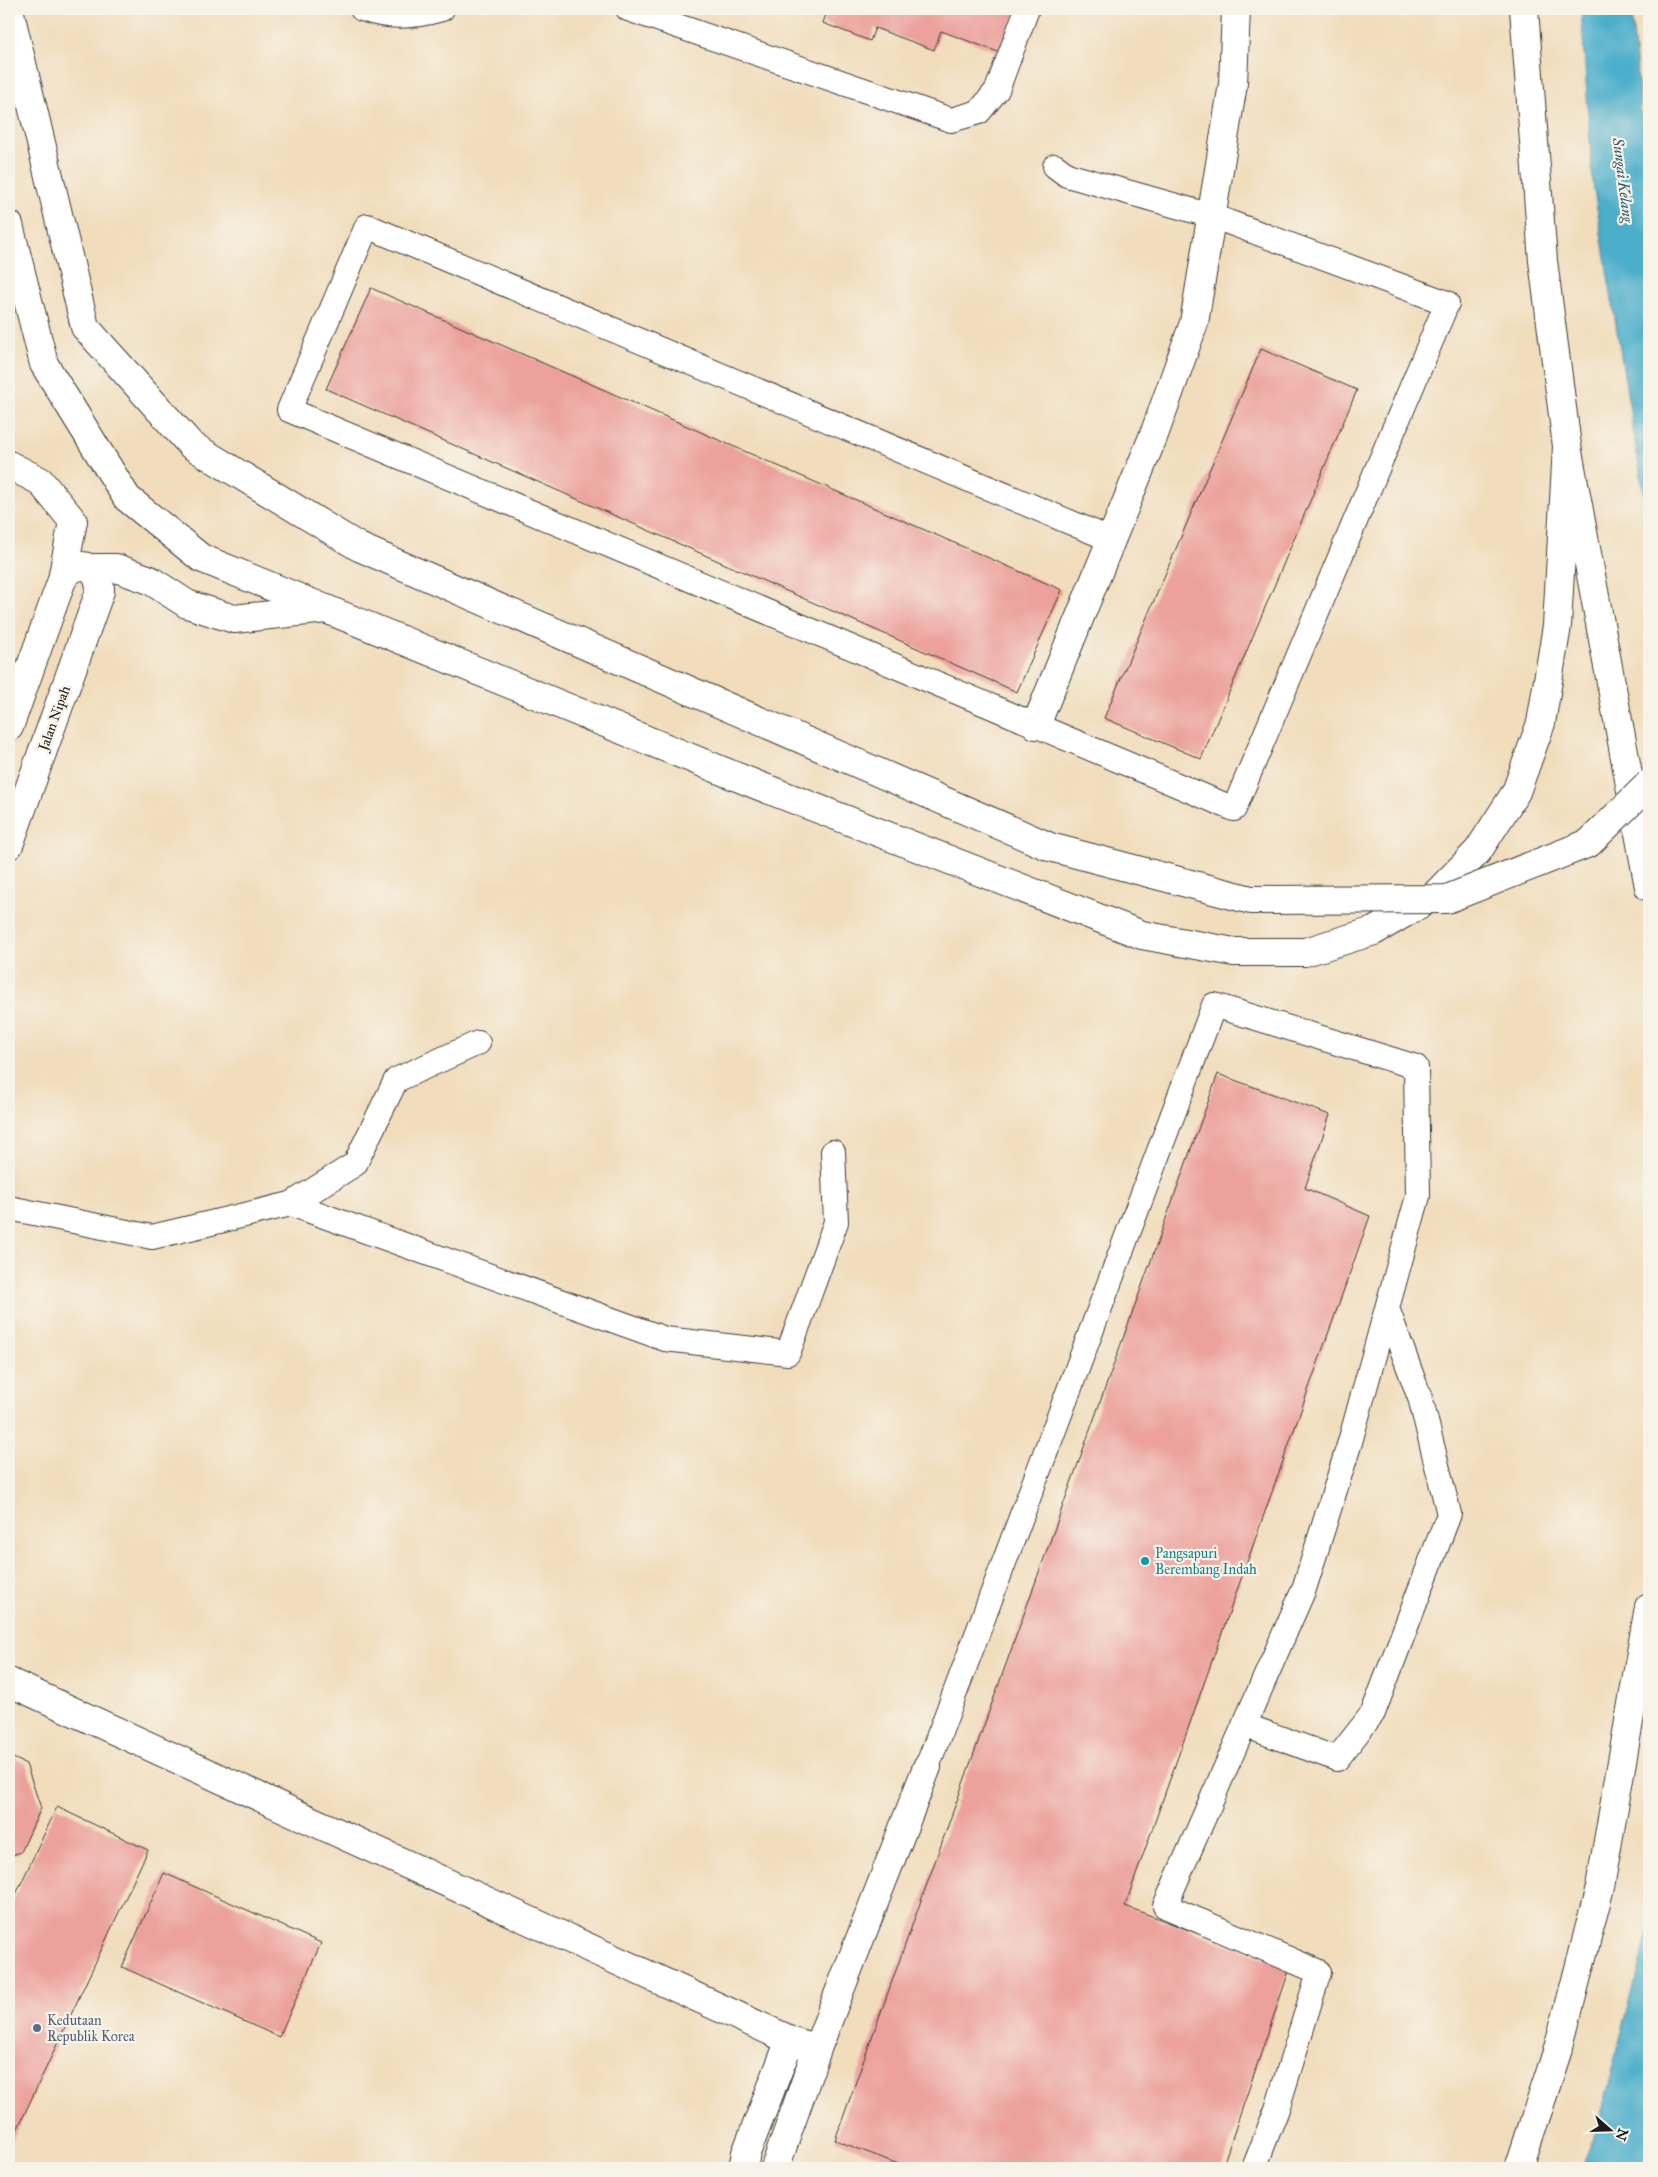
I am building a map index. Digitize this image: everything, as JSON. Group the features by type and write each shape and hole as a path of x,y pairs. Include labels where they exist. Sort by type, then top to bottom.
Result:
{"main road":[{"path":"9,9 85,327 191,446 359,547 1050,847 1251,900 1447,899 1589,843 1649,784"},
{"path":"1036,725 1155,432 1194,322 1233,84 1236,9"},
{"path":"1524,9 1543,261 1567,446 1649,887"},
{"path":"9,225 44,364 127,498 201,558 757,785 1142,935 1234,952 1306,952 1374,932 1434,896 1478,851 1516,792 1541,723 1557,626 1567,446"},
{"path":"9,465 40,481 73,521 62,580"},
{"path":"9,727 62,580 66,572 73,567 82,566 95,579 116,568 150,580 187,604 234,619 326,609"},
{"name":"Jalan Nipah","path":"9,845 95,579"},
{"path":"1519,2168 1559,2046 1600,1887 1649,1607"},
{"path":"9,1682 790,2040 817,2049"},
{"path":"775,2168 817,2049 927,1767"},
{"path":"744,2168 746,2153 790,2040"}],"lane":[{"path":"362,9 381,15 418,15 442,9"},
{"path":"628,9 951,120 978,112 997,90 1027,9"},
{"path":"1055,166 1067,175 1212,216 1447,302 1234,809 289,410 367,226 1112,540"},
{"path":"927,1767 1214,1005 1416,1067 1418,1196 1350,1442 1304,1589 1164,1906 1319,1972 1277,2109 1254,2168"},
{"path":"9,1208 152,1237 291,1204 355,1164 396,1080 478,1043"},
{"path":"291,1204 665,1339 788,1353 836,1222 833,1152"},
{"path":"1244,1725 1337,1759 1373,1713 1449,1514 1421,1401 1387,1308"}],"water":[{"name":"Sungai Kelang","path":"1581,9 1631,9 1649,195 1649,521 1593,184"},
{"path":"1649,1929 1649,2168 1582,2168 1598,2122"}],"building":[{"path":"828,9 1017,9 1001,53 941,31 934,50 875,28 870,41 823,23"},
{"path":"371,288 1062,590 1017,692 326,389"},
{"path":"1261,349 1357,390 1201,759 1104,718"},
{"name":"Pangsapuri Berembang Indah","path":"1218,1074 1330,1115 1305,1188 1370,1216 1125,1906 1290,1968 1222,2168 909,2168 835,2140"},
{"path":"9,1756 26,1764 41,1808 21,1852 9,1856"},
{"name":"Kedutaan Republik Korea","path":"57,1807 148,1850 9,2147 9,1909"},
{"path":"164,1873 321,1943 279,2037 122,1967"}],"place":[{"name":"Pangsapuri Berembang Indah","path":"1145,1561"},
{"name":"Kedutaan Republik Korea","path":"37,2028"}]}
